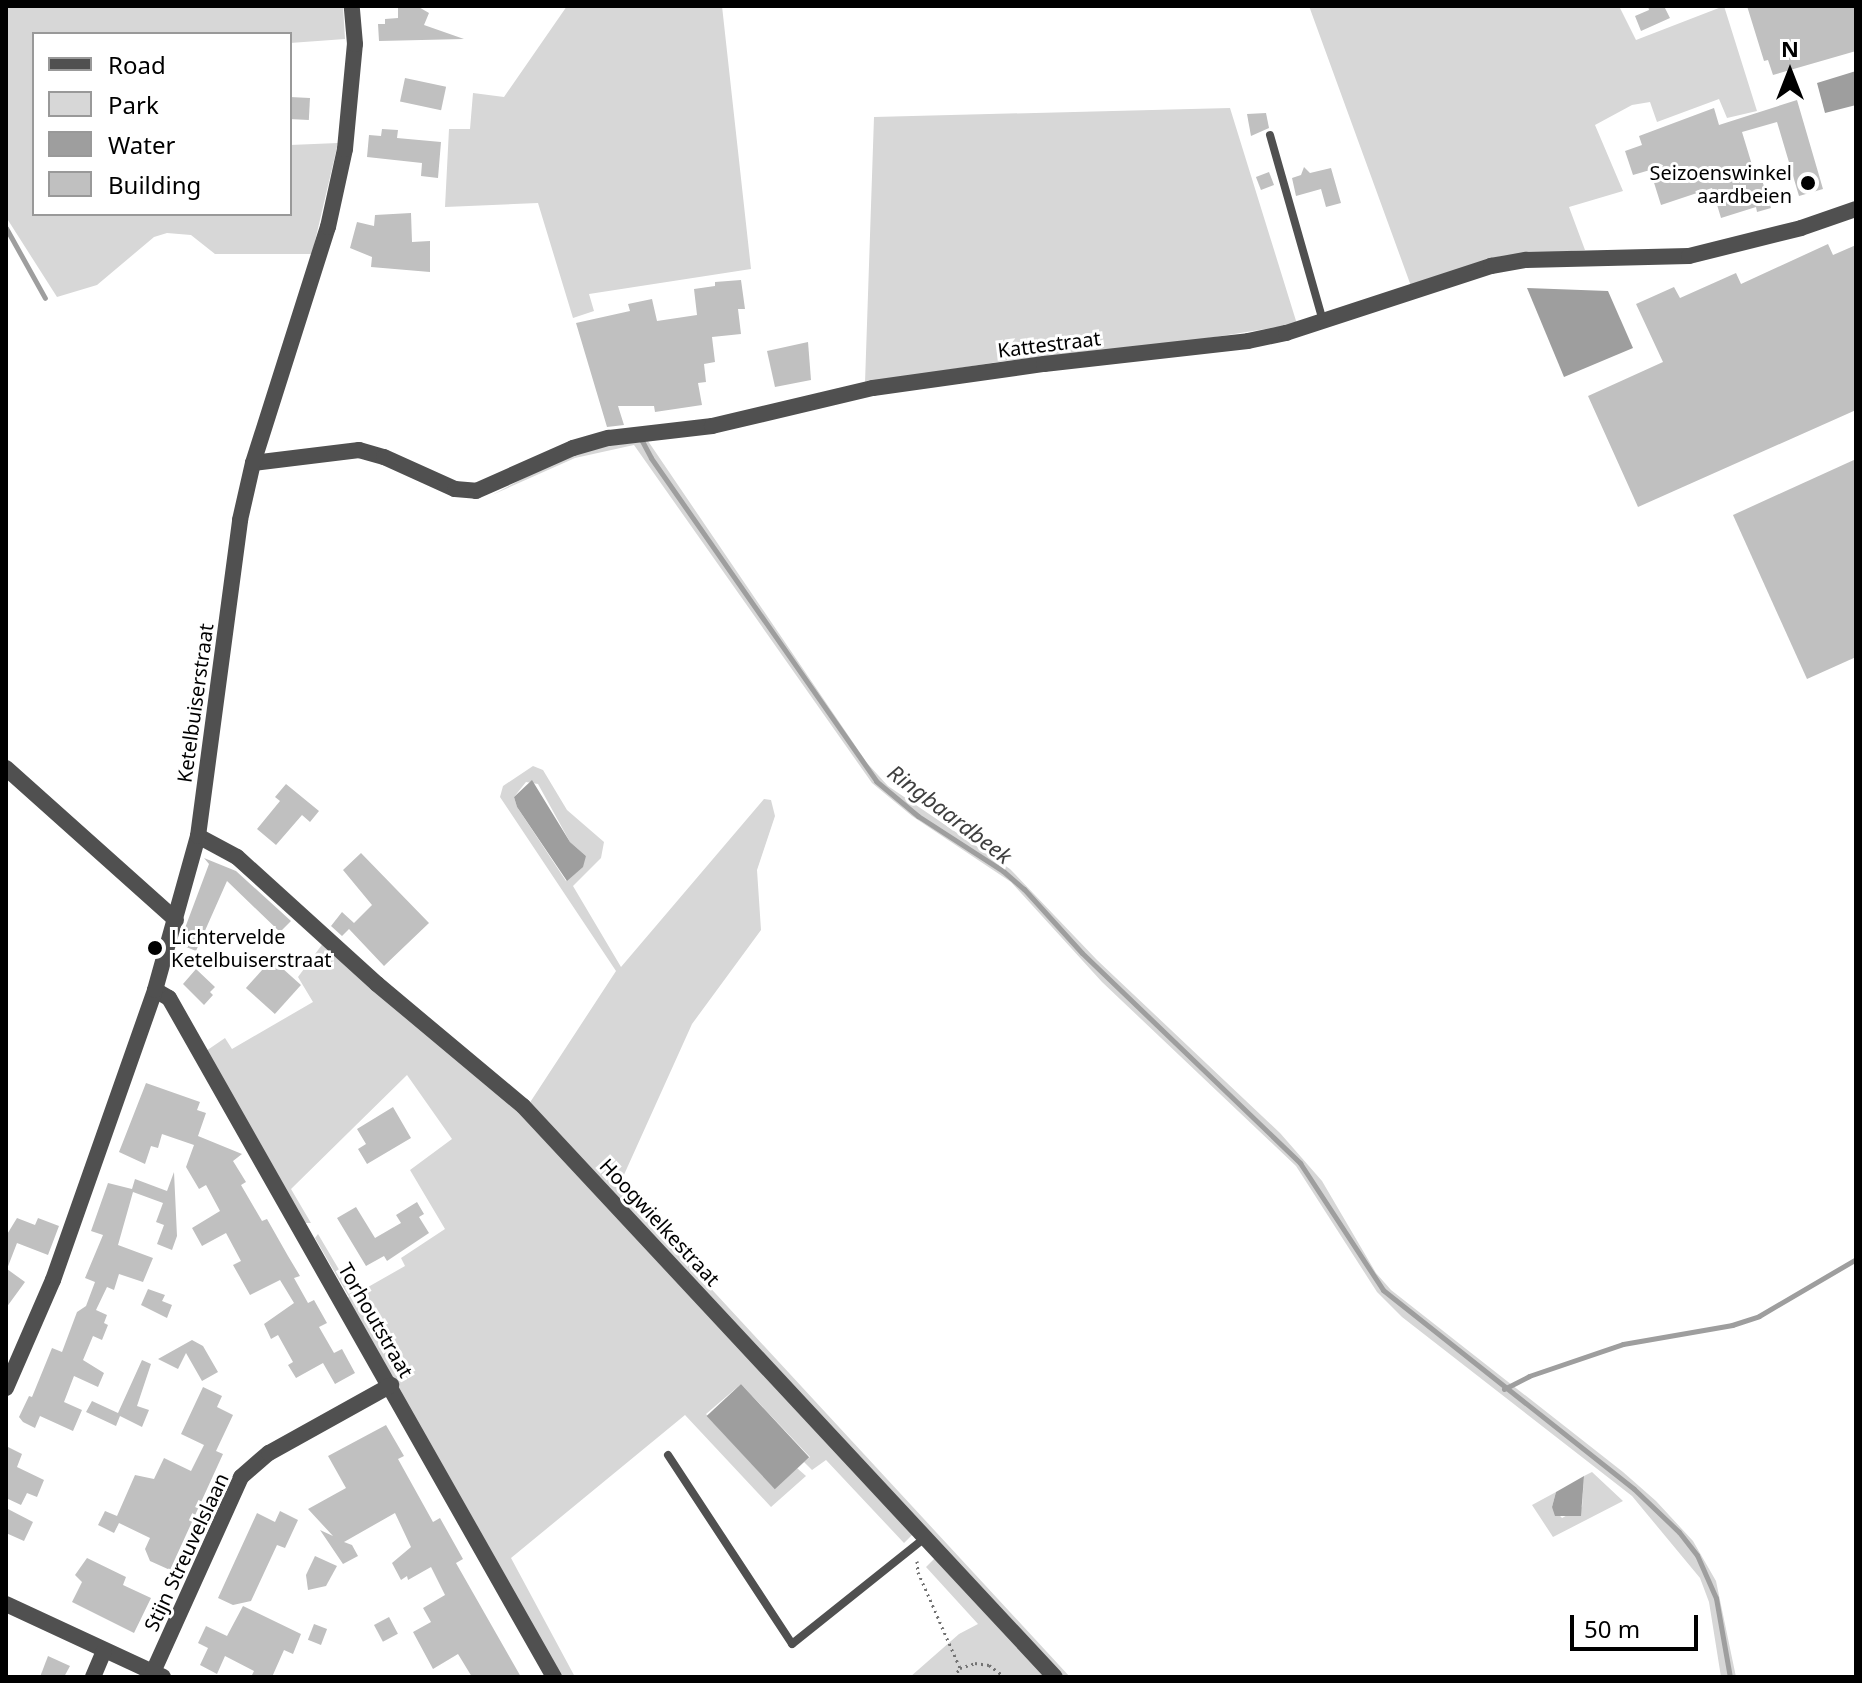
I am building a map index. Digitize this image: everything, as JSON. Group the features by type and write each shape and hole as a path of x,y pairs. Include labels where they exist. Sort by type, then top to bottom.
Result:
{"street":[{"name":"Ketelbuiserstraat","path":"6,1388 53,1280 155,990 198,836 240,520 253,463 310,288 345,149 352,91 352,6"},
{"name":"Kattestraat","path":"253,463 359,450 384,457 455,489 476,491 573,448 609,438 712,426 873,388 1044,364 1248,341 1323,321 1491,266 1526,260 1689,256 1801,228 1856,209"},
{"path":"6,768 176,920"},
{"name":"Hoogwielkestraat","path":"198,836 237,857 377,984 523,1106 920,1542 1055,1677"},
{"name":"Torhoutstraat","path":"155,990 169,998 554,1677"},
{"name":"Stijn Streuvelslaan","path":"6,1604 158,1674 241,1477 269,1453 391,1385"},
{"path":"93,1677 104,1651"}],"lane":[{"path":"1270,135 1323,321"},
{"path":"668,1455 792,1644 920,1542"}],"path":[{"path":"920,1542 918,1572 960,1668"},
{"path":"954,1677 960,1668 975,1663 989,1665 1005,1677"}],"green space":[{"path":"6,6 343,6 345,39 292,43 292,32 32,32 32,216 292,216 292,145 338,143 312,254 215,254 191,235 167,233 154,237 97,285 57,297 6,217"},
{"path":"567,6 722,6 751,269 589,294 594,311 573,318 538,203 445,207 449,129 470,129 473,93 504,97"},
{"path":"1309,6 1619,6 1636,40 1724,6 1757,111 1727,118 1719,99 1657,122 1650,102 1632,105 1595,125 1623,191 1569,207 1585,250 1501,256 1411,286"},
{"path":"1230,108 1297,324 1183,342 1004,361 865,383 874,117"},
{"path":"648,441 867,763 888,786 1010,869 1097,960 1280,1133 1322,1181 1376,1273 1391,1290 1623,1472 1656,1501 1693,1541 1716,1581 1736,1677 1721,1677 1709,1602 1700,1578 1632,1496 1402,1317 1377,1292 1296,1166 1102,982 1011,882 912,816 872,783 634,445 575,458 492,495 554,462 597,447"},
{"path":"533,766 543,770 567,810 604,842 601,858 573,886 621,967 764,799 771,800 775,816 757,870 761,930 692,1024 618,1188 1070,1677 1060,1677 529,1104 616,971 500,797 503,786","holes":["526,782 538,784 570,842 586,856 566,881 517,807 514,797"]},
{"path":"324,942 506,1097 914,1533 904,1543 826,1460 812,1470 804,1462 810,1457 741,1384 706,1414 775,1487 797,1468 806,1476 771,1507 685,1415 511,1558 575,1677 562,1677 345,1299 349,1297 315,1238 318,1234 354,1295 405,1266 401,1258 445,1229 410,1170 452,1139 407,1075 291,1189 311,1223 305,1223 206,1051 225,1038 232,1049 313,1002 298,977"},
{"path":"1592,1472 1623,1501 1553,1537 1532,1505 1556,1492 1552,1507 1562,1518 1582,1507 1584,1476"},
{"path":"936,1557 1046,1677 910,1677 959,1634 978,1624 926,1567"}],"water":[{"path":"1856,71 1856,105 1825,113 1817,83"},
{"path":"1527,288 1608,291 1633,348 1564,377"},
{"path":"532,780 570,842 586,856 583,867 567,881 517,807 514,797"},
{"path":"741,1384 809,1457 775,1489 707,1416"},
{"path":"1584,1476 1581,1516 1555,1516 1552,1507 1556,1492"}],"building":[{"path":"398,6 417,6 429,13 424,25 464,39 379,41 378,24 385,24 385,19 398,18"},
{"path":"1648,6 1664,6 1670,18 1641,31 1635,16 1649,10"},
{"path":"1747,6 1856,6 1856,51 1773,75 1768,60 1764,61"},
{"path":"405,78 446,87 441,110 400,101"},
{"path":"292,97 310,98 309,120 292,119"},
{"path":"1797,100 1823,189 1799,196 1777,122 1742,132 1756,178 1761,177 1771,208 1757,212 1756,207 1721,218 1712,188 1661,205 1650,170 1633,175 1625,151 1642,145 1639,136 1714,108 1719,125"},
{"path":"1266,113 1269,128 1251,136 1247,114"},
{"path":"382,129 398,130 397,138 441,142 438,178 421,176 422,163 367,157 369,135 381,136"},
{"path":"1304,167 1310,173 1331,168 1341,203 1326,207 1321,189 1296,196 1292,178 1301,175"},
{"path":"1269,172 1274,185 1261,190 1256,177"},
{"path":"411,213 412,242 430,241 430,272 371,267 372,257 350,248 357,222 374,226 375,215"},
{"path":"1828,244 1833,255 1856,245 1856,410 1638,507 1588,396 1663,362 1636,304 1674,287 1680,298 1736,273 1741,284"},
{"path":"741,280 745,309 738,309 741,334 712,337 715,362 704,364 706,382 698,383 702,405 655,412 654,406 618,406 624,425 607,427 576,323 630,311 628,304 652,299 657,321 697,315 694,289 715,286 715,282"},
{"path":"808,342 811,380 775,387 767,351"},
{"path":"1856,459 1856,657 1807,679 1733,515"},
{"path":"286,784 319,811 310,822 302,815 276,845 257,829 280,801 275,797"},
{"path":"361,853 429,923 384,966 349,929 342,936 331,926 342,912 354,923 372,905 343,870"},
{"path":"204,858 236,871 291,921 280,932 227,881 196,951 179,944 209,864"},
{"path":"272,959 301,985 275,1014 246,988"},
{"path":"196,969 215,987 210,992 213,995 204,1005 183,984"},
{"path":"146,1083 200,1102 197,1110 206,1113 198,1136 242,1154 233,1161 246,1182 241,1185 262,1221 267,1219 300,1276 294,1278 308,1303 314,1300 327,1323 319,1327 334,1353 342,1349 355,1373 335,1384 323,1363 296,1378 288,1365 293,1362 278,1335 271,1339 264,1324 294,1303 280,1280 250,1295 233,1265 241,1261 226,1233 202,1246 192,1228 220,1211 206,1185 199,1189 186,1167 194,1145 162,1134 158,1148 151,1146 145,1164 119,1152"},
{"path":"393,1107 411,1138 367,1164 358,1149 366,1144 357,1129"},
{"path":"174,1172 177,1236 172,1250 157,1244 164,1225 156,1222 163,1203 133,1192 118,1245 153,1258 143,1282 119,1274 114,1290 107,1287 96,1310 107,1315 104,1323 108,1325 102,1340 93,1336 83,1360 104,1373 98,1387 74,1376 64,1402 82,1410 73,1431 40,1416 35,1428 23,1422 19,1417 29,1396 32,1397 52,1348 62,1352 77,1312 86,1306 95,1282 85,1278 103,1235 91,1231 108,1183 132,1189 135,1179 167,1191"},
{"path":"417,1202 424,1214 419,1217 429,1233 387,1261 384,1256 366,1266 337,1218 356,1207 375,1238 401,1223 396,1215"},
{"path":"17,1218 35,1225 38,1218 59,1226 48,1255 17,1243 7,1269 25,1282 6,1308 6,1236"},
{"path":"148,1289 165,1295 162,1301 172,1305 167,1318 141,1305"},
{"path":"192,1340 203,1346 218,1372 202,1381 186,1353 178,1369 158,1359"},
{"path":"142,1360 151,1364 137,1406 149,1410 142,1427 120,1416 116,1426 86,1412 92,1401 118,1413"},
{"path":"203,1387 222,1396 217,1407 233,1415 216,1451 223,1454 170,1570 150,1561 145,1549 150,1538 119,1523 114,1533 98,1525 105,1511 117,1516 135,1475 154,1479 164,1458 191,1471 204,1445 181,1434"},
{"path":"386,1425 404,1456 398,1459 433,1522 440,1518 463,1559 456,1563 521,1677 472,1677 458,1654 433,1669 413,1632 431,1622 423,1608 445,1595 431,1567 408,1580 407,1576 401,1580 392,1563 411,1547 395,1513 344,1542 352,1545 358,1556 343,1564 320,1530 333,1536 308,1509 346,1488 328,1456"},
{"path":"6,1446 22,1454 17,1467 44,1480 37,1497 27,1493 21,1505 6,1498"},
{"path":"6,1508 33,1522 24,1541 6,1533"},
{"path":"280,1511 298,1520 285,1548 277,1545 251,1601 233,1605 218,1598 257,1513 275,1522"},
{"path":"315,1556 337,1566 326,1586 308,1590 306,1575"},
{"path":"87,1558 126,1577 123,1585 151,1598 134,1633 72,1602 82,1582 75,1575"},
{"path":"243,1606 301,1634 293,1654 284,1650 272,1677 251,1677 254,1671 225,1656 217,1674 200,1665 208,1648 198,1643 206,1626 227,1636"},
{"path":"389,1617 398,1634 383,1642 374,1625"},
{"path":"314,1624 327,1629 321,1645 308,1640"},
{"path":"48,1656 70,1666 64,1677 40,1677"}],"waterway":[{"name":"Ringbaardbeek","path":"6,228 45,298"},
{"name":"Ringbaardbeek","path":"641,439 651,458 876,781 918,816 1003,871 1024,889 1082,953 1300,1163 1383,1290 1634,1489 1679,1532 1697,1555 1716,1598 1730,1677"},
{"path":"1504,1389 1529,1376 1623,1344 1732,1325 1759,1316 1856,1259"}],"place":[{"name":"Seizoenswinkel aardbeien","path":"1808,183"},
{"name":"Lichtervelde Ketelbuiserstraat","path":"155,948"}]}
